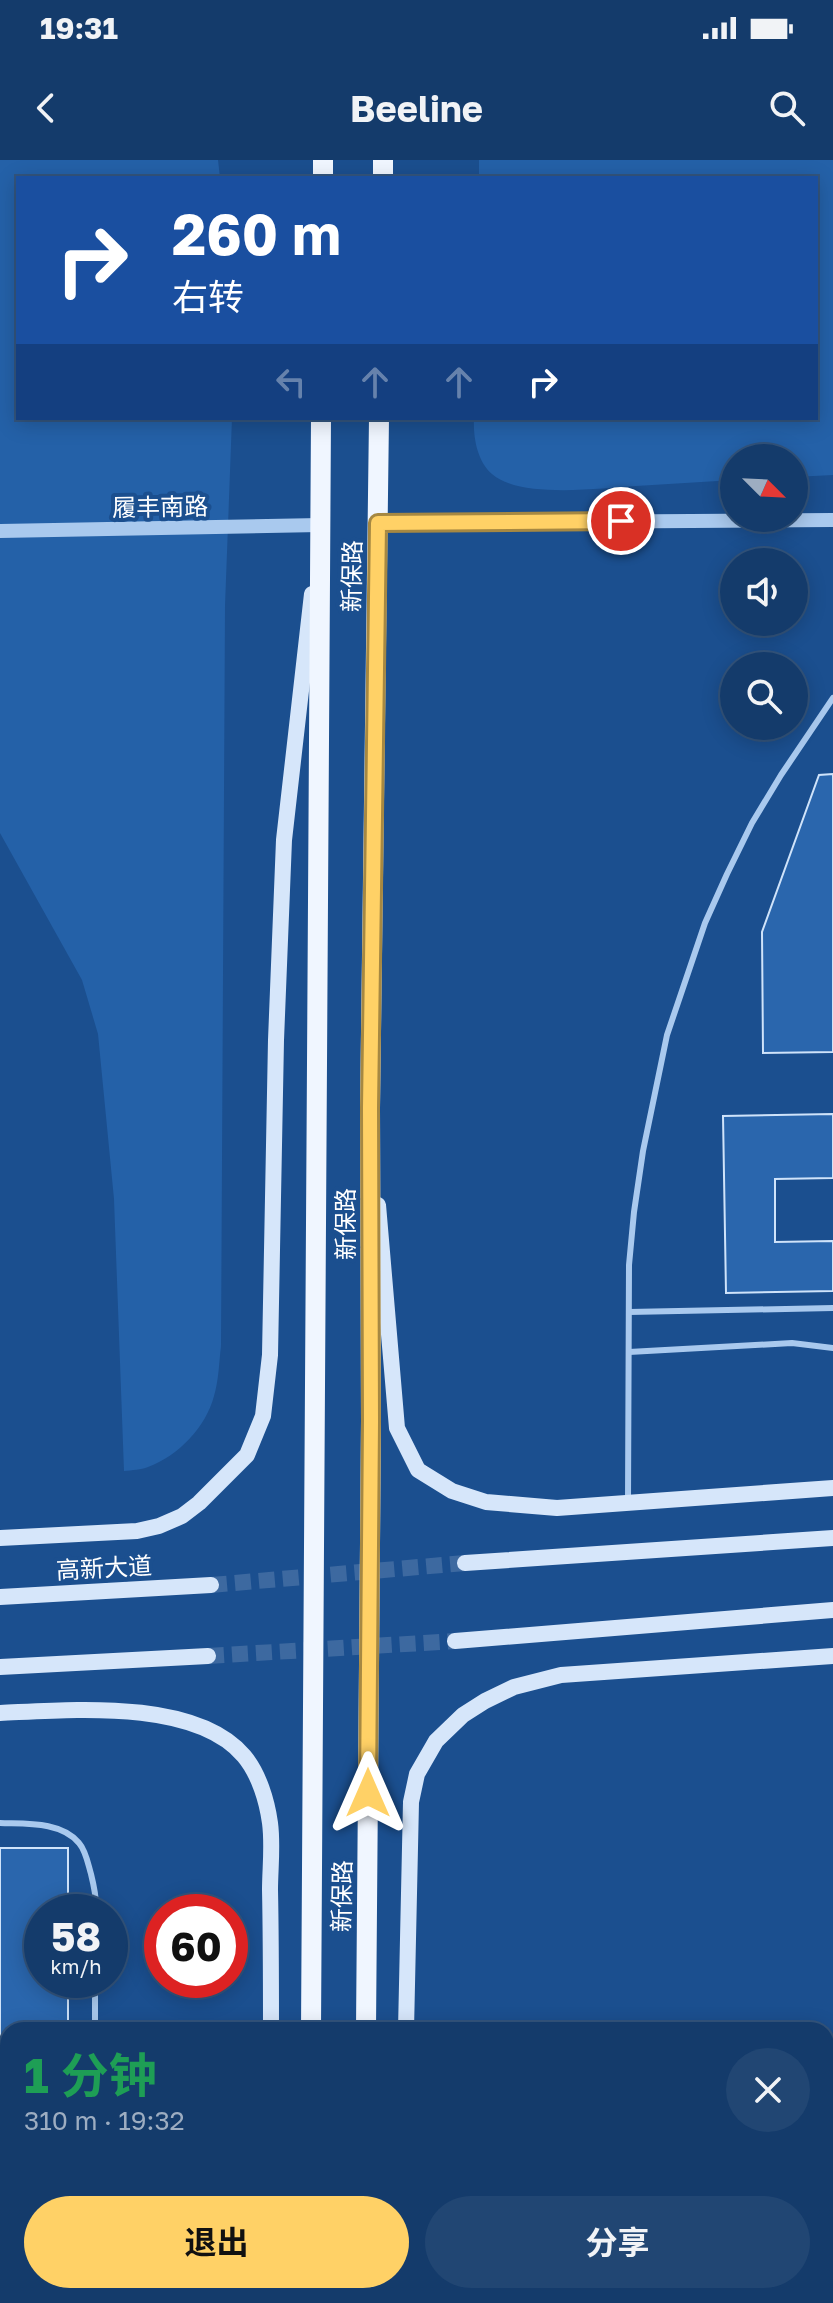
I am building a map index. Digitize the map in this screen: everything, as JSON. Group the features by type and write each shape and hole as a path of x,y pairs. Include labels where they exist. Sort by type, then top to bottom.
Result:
{"main road":[{"name":"新保路","path":"311,2022 321,420"},
{"name":"新保路","path":"366,2022 370,1108 379,420"},
{"path":"0,1538 137,1531 182,1516 247,1455 263,1416 270,1355 276,1040 284,840 320,525"},
{"path":"370,1108 397,1428 418,1470 452,1491 486,1502 557,1508 833,1488"},
{"path":"465,1563 833,1538"},
{"name":"高新大道","path":"0,1597 211,1585"},
{"path":"455,1641 833,1610"},
{"path":"0,1667 208,1656"},
{"path":"406,2022 411,1802 417,1774 436,1741 463,1715 514,1687 561,1675 833,1656"},
{"path":"0,1713 125,1711 168,1717 197,1725 220,1736 244,1756 260,1784 270,1824 271,2022"}],"street":[{"path":"378,523 833,520"},
{"name":"履丰南路","path":"0,531 320,525"}],"lane":[{"path":"628,1503 629,1265 643,1151 667,1035 705,923 752,823 833,698"},
{"path":"629,1312 833,1308"},
{"path":"629,1352 792,1343 833,1348"},
{"path":"0,1823 33,1824 68,1834 81,1844 94,1894"},
{"path":"95,1998 95,2022"}],"shaded area":[{"path":"0,160 218,160 220,176 16,176 16,420 232,420 225,606 219,1371 210,1408 198,1429 170,1456 142,1469 124,1471 114,1199 98,1034 82,980 0,833"},
{"path":"479,160 833,160 833,475 808,476 808,444 720,444 720,481 582,490 541,489 505,482 487,469 477,448 474,420 818,420 818,176 479,176"}],"building":[{"path":"833,774 833,1052 763,1053 762,932 819,775"},
{"path":"833,1114 833,1178 775,1179 775,1242 833,1241 833,1291 726,1293 723,1116"},
{"path":"0,1848 68,1848 68,1894 24,1894 24,1998 68,1998 68,2022 0,2022"}],"tunnel":[{"path":"211,1585 465,1563"},
{"path":"208,1656 455,1641"}],"route":[{"path":"368,1793 370,1108 378,523 621,521"}]}
